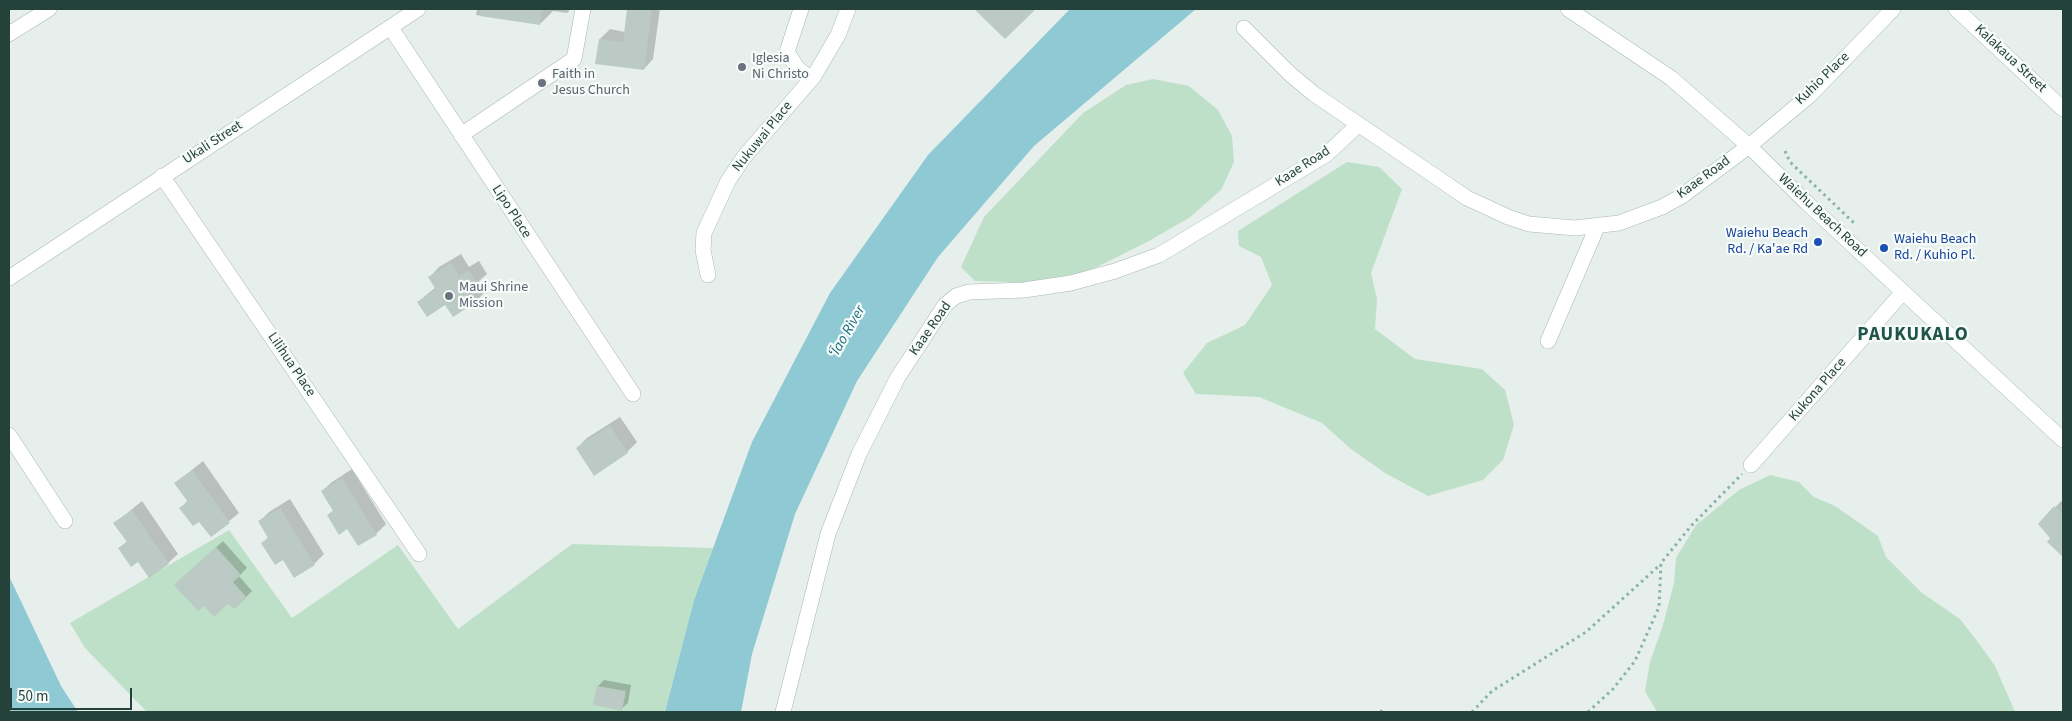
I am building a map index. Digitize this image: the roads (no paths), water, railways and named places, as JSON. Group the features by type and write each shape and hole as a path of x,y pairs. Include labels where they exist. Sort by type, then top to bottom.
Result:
{"street":[{"path":"9,34 49,9"},
{"name":"Ukali Street","path":"9,278 418,9"},
{"path":"461,135 574,59 584,9"},
{"path":"801,9 787,52 798,69 812,79"},
{"name":"Nukuwai Place","path":"708,275 703,250 704,233 728,181 744,157 812,79 838,35 848,9"},
{"name":"Waiehu Beach Road","path":"1568,9 1671,78 1749,146 2063,440"},
{"name":"Kuhio Place","path":"1749,146 1810,95 1893,9"},
{"name":"Kalakaua Street","path":"1956,9 2063,109"},
{"name":"Lipo Place","path":"391,28 633,394"},
{"name":"Kaae Road","path":"1244,28 1290,74 1358,126 1467,198 1494,212 1529,224 1552,227 1597,227 1627,221 1662,208 1682,196 1749,146"},
{"name":"Kaae Road","path":"787,707 828,534 859,454 898,377 945,305 956,296 969,292 1024,290 1070,283 1115,271 1159,255 1327,154 1358,126"},
{"name":"Lilihua Place","path":"162,176 419,554"},
{"path":"1548,341 1597,227"},
{"name":"Kukona Place","path":"1751,465 1904,292"},
{"path":"9,435 65,521"}],"water":[{"name":"ʻĪao River","path":"1070,9 1196,9 1034,146 938,257 857,381 795,514 752,654 741,712 665,712 694,600 752,442 830,293 928,155"},
{"path":"9,576 61,686 78,712 9,712"}],"place":[{"name":"Iglesia Ni Christo","path":"742,67"},
{"name":"Faith in Jesus Church","path":"542,83"},
{"name":"Waiehu Beach Rd. / Ka'ae Rd","path":"1818,242"},
{"name":"Waiehu Beach Rd. / Kuhio Pl.","path":"1884,248"},
{"name":"Maui Shrine Mission","path":"449,296"}],"district":[{"name":"PAUKUKALO","path":"1913,336"}]}
